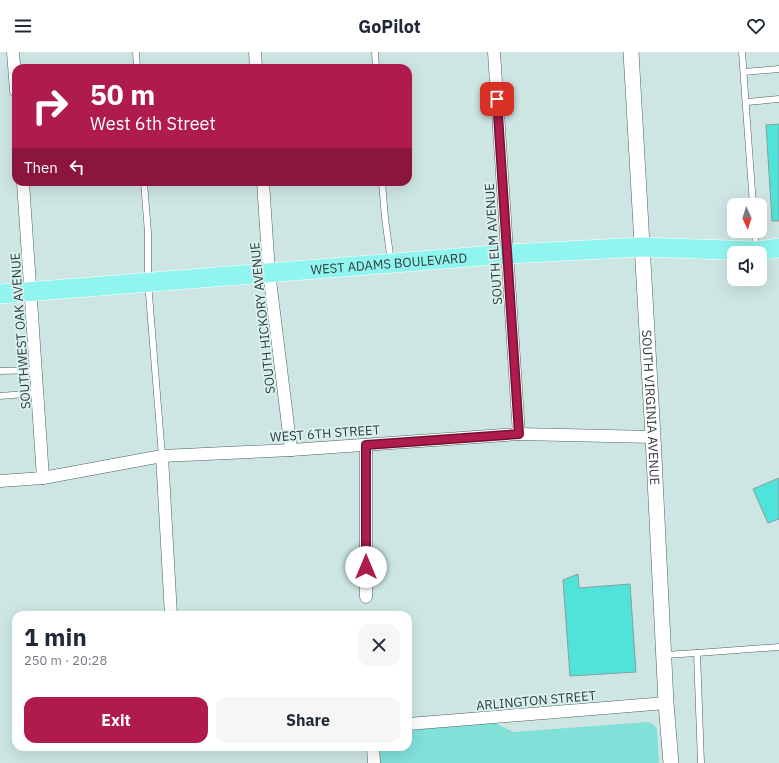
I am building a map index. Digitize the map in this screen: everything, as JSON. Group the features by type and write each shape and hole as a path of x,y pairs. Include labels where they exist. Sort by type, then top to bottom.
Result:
{"main road":[{"name":"WEST ADAMS BOULEVARD","path":"0,294 508,254 642,247 727,250"},
{"name":"WEST ADAMS BOULEVARD","path":"767,250 779,248"}],"street":[{"path":"13,52 14,64"},
{"path":"255,52 256,64"},
{"name":"SOUTH ELM AVENUE","path":"494,52 519,434"},
{"name":"SOUTH VIRGINIA AVENUE","path":"631,52 653,436 663,655 671,763"},
{"name":"SOUTHWEST OAK AVENUE","path":"23,186 32,292 43,478"},
{"name":"SOUTH HICKORY AVENUE","path":"263,186 269,272 291,450"},
{"name":"WEST 6TH STREET","path":"0,481 43,478 162,456 291,450 519,434 653,436"},
{"path":"366,445 366,597"},
{"path":"162,456 170,611"},
{"name":"ARLINGTON STREET","path":"412,724 666,703"},
{"path":"373,751 374,763"}],"lane":[{"path":"136,52 137,64"},
{"path":"375,52 376,64"},
{"path":"742,52 747,102 753,198"},
{"path":"744,72 779,69"},
{"path":"747,102 779,99"},
{"path":"144,186 148,233 148,282 162,456"},
{"path":"382,186 391,263"},
{"path":"0,371 37,370"},
{"path":"0,396 38,393"},
{"path":"663,655 779,647"},
{"path":"697,653 702,763"}],"shaded area":[{"path":"490,720 513,732 648,722 653,724 657,729 659,763 378,763 380,751 412,751 412,727"}],"building":[{"path":"779,124 779,221 772,221 766,125"},
{"path":"779,478 779,519 768,523 753,489"},
{"path":"578,574 579,588 630,584 636,672 570,676 563,580"}],"route":[{"path":"366,567 366,445 519,434 497,99"}]}
